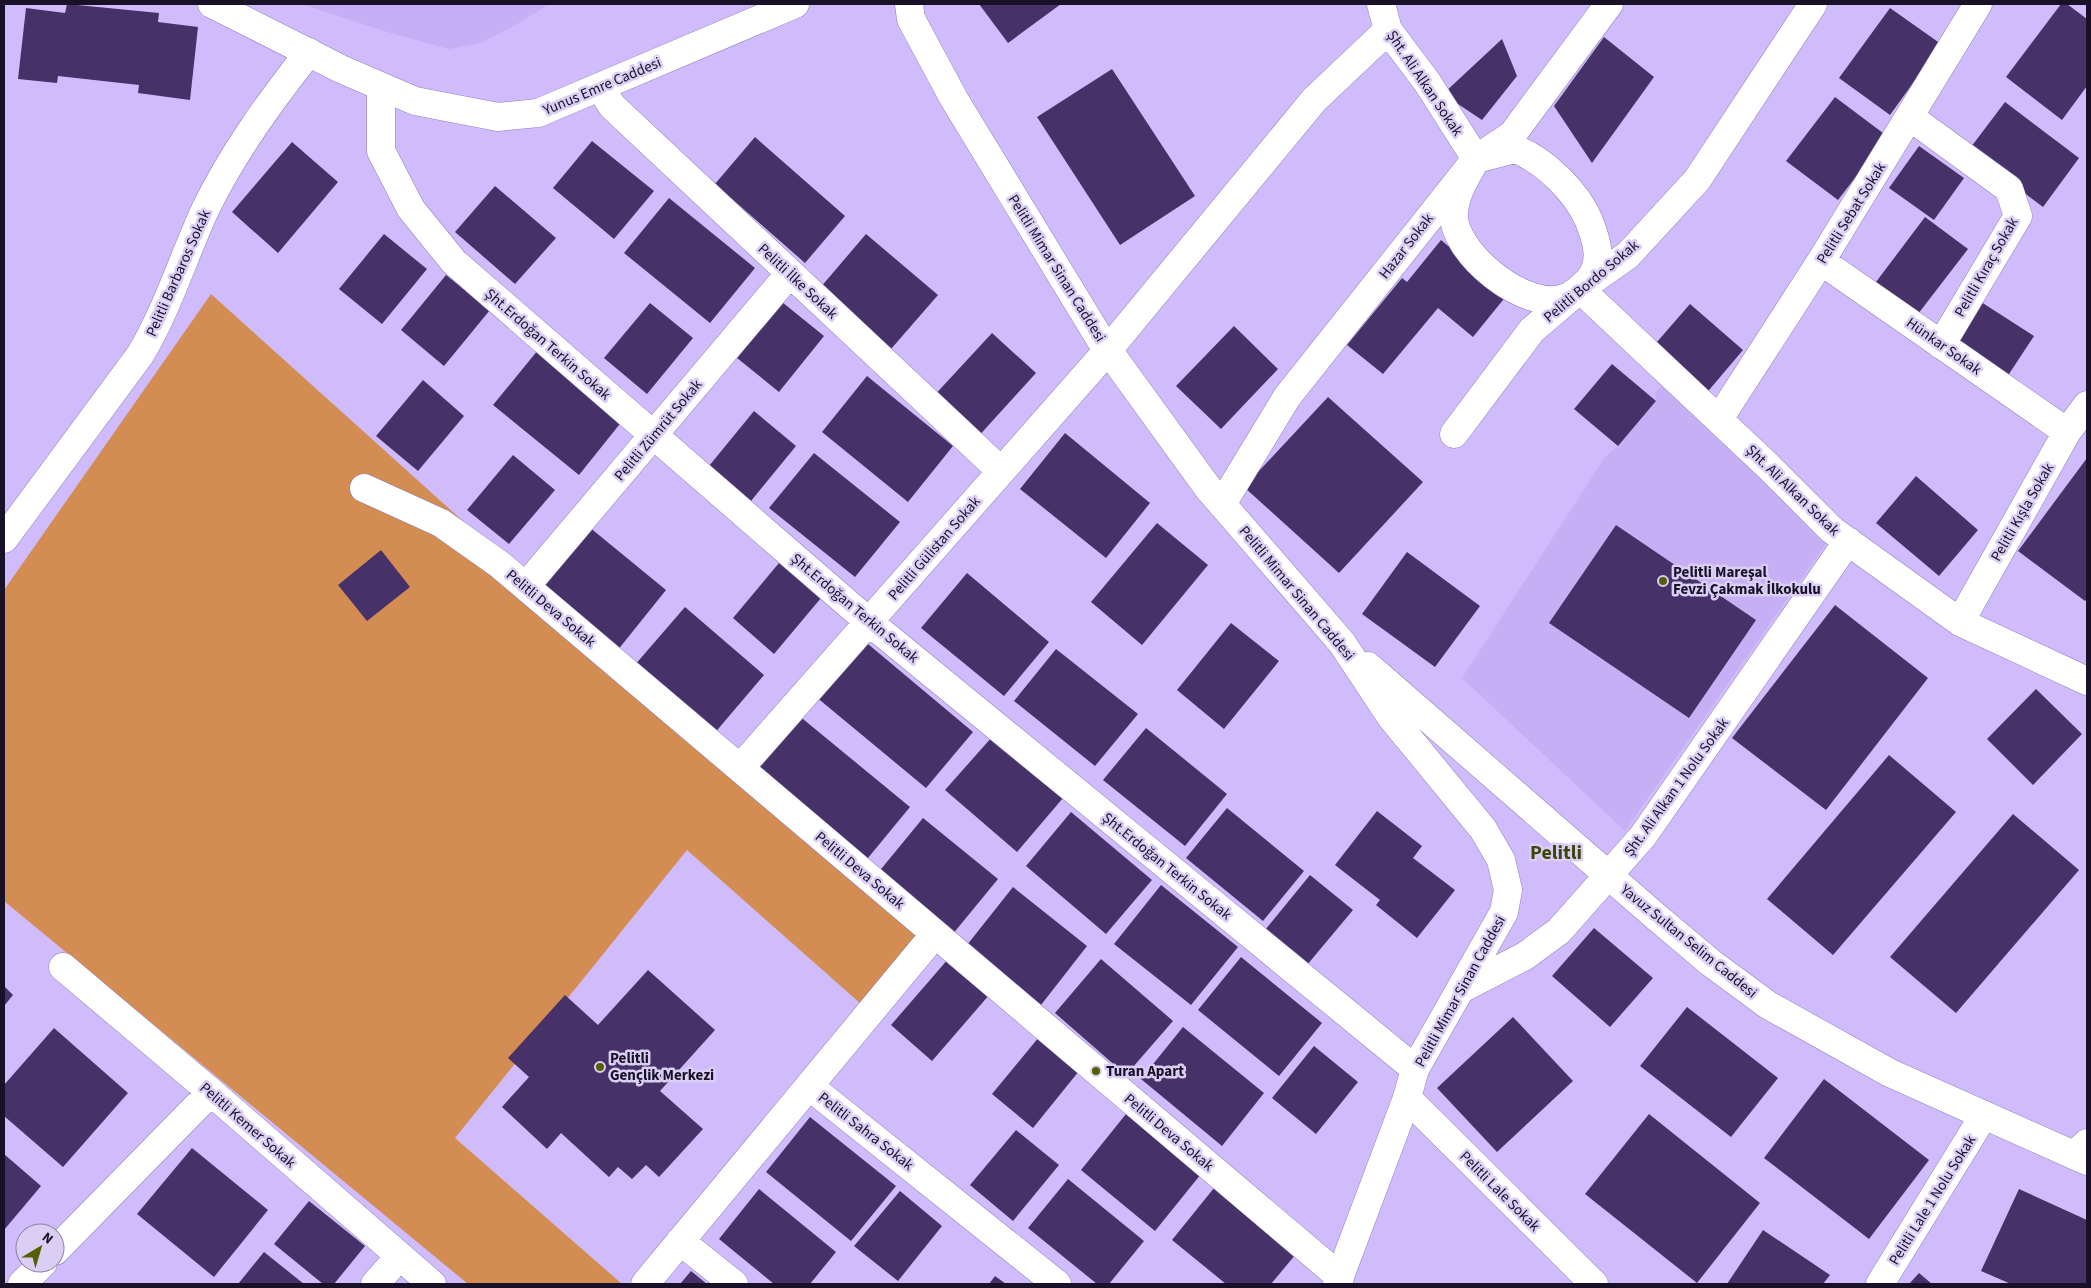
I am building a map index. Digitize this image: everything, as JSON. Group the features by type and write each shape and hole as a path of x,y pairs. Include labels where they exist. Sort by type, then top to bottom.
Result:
{"street":[{"name":"Yunus Emre Caddesi","path":"212,4 381,88 415,101 498,117 538,113 795,4"},
{"name":"Pelitli Mimar Sinan Caddesi","path":"909,4 911,19 954,98 1108,350 1222,504 1342,643 1391,717 1483,829 1501,860 1508,890 1504,912 1415,1069 1407,1098 1339,1280"},
{"name":"Şht. Ali Alkan Sokak","path":"1381,4 1388,30 1427,82 1476,159"},
{"name":"Hazar Sokak","path":"1222,504 1287,397 1476,159 1512,135 1609,4"},
{"name":"Pelitli Bordo Sokak","path":"1454,434 1532,330 1580,289 1628,255 1697,180 1813,4"},
{"name":"Pelitli Sebat Sokak","path":"1719,419 1821,260 1978,4"},
{"name":"Pelitli Gülistan Sokak","path":"740,768 1108,350 1314,100 1388,30"},
{"name":"Pelitli Barbaros Sokak","path":"4,539 140,355 156,328 178,270 206,208 237,150 276,93 309,52"},
{"name":"Pelitli İlke Sokak","path":"600,87 612,106 1002,471"},
{"name":"Şht.Erdoğan Terkin Sokak","path":"381,88 381,151 411,209 454,262 869,622 1415,1069"},
{"name":"Pelitli Kıraç Sokak","path":"1910,117 2009,189 2018,216 1941,344"},
{"path":"1515,149 1530,155 1543,163 1578,201 1586,214 1598,243 1598,259 1594,274 1580,289 1566,298 1549,300 1524,296 1498,280 1467,249 1456,226 1453,212 1463,182 1476,159 1515,149"},
{"name":"Hünkar Sokak","path":"1821,260 2067,432"},
{"name":"Pelitli Zümrüt Sokak","path":"526,586 790,274"},
{"name":"Şht. Ali Alkan Sokak","path":"1580,289 1719,419 1832,530 1960,622 2087,680"},
{"name":"Pelitli Kışla Sokak","path":"1960,622 2067,432 2087,405"},
{"name":"Pelitli Deva Sokak","path":"364,488 441,523 499,564 1339,1280"},
{"name":"Şht. Ali Alkan 1 Nolu Sokak","path":"1461,989 1525,956 1560,930 1644,836 1848,541"},
{"name":"Yavuz Sultan Selim Caddesi","path":"1342,643 1608,876 1712,963 1768,1004 1890,1073 1984,1115 2083,1153"},
{"path":"809,1086 935,934"},
{"name":"Pelitli Kemer Sokak","path":"63,967 211,1092 432,1284"},
{"name":"Pelitli Sahra Sokak","path":"645,1284 809,1086 1057,1284"},
{"path":"65,1241 211,1092"},
{"name":"Pelitli Lale Sokak","path":"1407,1098 1594,1284"},
{"name":"Pelitli Lale 1 Nolu Sokak","path":"1880,1284 1984,1115"},
{"path":"680,1241 734,1284"},
{"path":"375,1284 399,1257"},
{"path":"22,1284 33,1273"}],"shaded area":[{"path":"301,4 549,4 519,23 481,43 449,49 387,32"},
{"path":"211,294 921,934 861,1004 687,850 455,1138 622,1284 468,1284 4,901 4,590"},
{"name":"Pelitli Mareşal Fevzi Çakmak İlkokulu","path":"1664,383 1832,535 1625,831 1462,678 1605,457 1618,446 1656,401 1655,393"}],"building":[{"path":"67,4 159,13 158,22 198,27 190,100 138,93 139,85 58,76 57,83 18,79 26,8 65,13"},
{"path":"979,4 1061,4 1008,43"},
{"path":"2061,4 2067,4 2087,19 2087,86 2062,120 2006,77"},
{"path":"1890,8 1941,44 1890,115 1839,78"},
{"path":"1604,37 1654,77 1592,163 1554,106"},
{"path":"1502,39 1517,76 1482,120 1443,94"},
{"path":"1112,69 1195,196 1120,245 1037,117"},
{"path":"1835,97 1887,136 1838,200 1786,161"},
{"path":"2005,102 2079,158 2043,207 1968,151"},
{"path":"755,137 845,216 805,263 715,184"},
{"path":"592,141 654,191 614,239 553,188"},
{"path":"292,142 338,182 278,253 232,212"},
{"path":"1919,146 1964,178 1934,220 1889,188"},
{"path":"495,186 556,238 515,284 455,232"},
{"path":"669,198 755,268 710,323 624,253"},
{"path":"1925,217 1968,249 1918,314 1876,282"},
{"path":"384,234 427,269 382,324 339,289"},
{"path":"866,234 938,295 891,349 820,288"},
{"path":"1441,240 1507,295 1473,337 1438,308 1383,374 1347,345 1402,278 1407,282"},
{"path":"446,275 490,310 444,366 401,330"},
{"path":"1978,300 2034,336 2007,377 1951,341"},
{"path":"782,302 824,336 779,392 737,358"},
{"path":"650,303 693,338 647,394 604,358"},
{"path":"1690,304 1743,350 1704,396 1650,350"},
{"path":"1234,326 1278,369 1221,429 1176,386"},
{"path":"992,333 1036,373 976,439 931,399"},
{"path":"538,350 623,420 579,475 493,405"},
{"path":"1612,364 1656,401 1618,446 1574,409"},
{"path":"867,376 953,446 908,502 822,432"},
{"path":"423,380 464,416 418,471 376,436"},
{"path":"1328,397 1423,482 1339,573 1244,487"},
{"path":"754,411 796,446 751,501 709,466"},
{"path":"1065,433 1150,503 1106,558 1020,489"},
{"path":"814,453 900,522 855,577 769,508"},
{"path":"513,455 555,490 509,544 467,510"},
{"path":"2087,458 2087,599 2085,601 2018,551"},
{"path":"1916,476 1978,530 1939,576 1876,523"},
{"path":"583,522 666,590 613,656 530,588"},
{"path":"1157,523 1208,565 1142,645 1091,602"},
{"path":"1616,525 1756,620 1689,718 1549,623"},
{"path":"381,550 410,587 367,621 338,585"},
{"path":"1407,552 1480,606 1435,667 1362,614"},
{"path":"779,563 821,598 774,654 733,618"},
{"path":"967,573 1049,642 1004,696 921,628"},
{"path":"1835,605 1928,678 1826,810 1732,738"},
{"path":"685,607 764,675 713,735 634,666"},
{"path":"1231,623 1279,661 1224,729 1177,690"},
{"path":"862,639 973,732 926,788 815,696"},
{"path":"1056,649 1138,714 1095,766 1014,701"},
{"path":"2036,689 2082,734 2033,785 1987,739"},
{"path":"792,710 910,807 863,864 745,767"},
{"path":"1146,728 1227,794 1185,846 1103,780"},
{"path":"992,737 1063,798 1017,852 945,790"},
{"path":"1889,755 1956,812 1833,955 1767,899"},
{"path":"1227,808 1304,871 1263,921 1186,858"},
{"path":"1377,811 1422,846 1413,858 1455,890 1417,938 1376,905 1380,900 1335,865"},
{"path":"1071,812 1152,880 1106,934 1026,866"},
{"path":"2013,814 2079,870 1956,1013 1890,957"},
{"path":"923,818 998,879 952,935 877,874"},
{"path":"1310,875 1353,910 1307,965 1265,930"},
{"path":"1161,885 1238,947 1191,1005 1114,944"},
{"path":"1013,887 1087,946 1041,1005 967,945"},
{"path":"1594,928 1653,978 1610,1027 1552,976"},
{"path":"1241,957 1322,1023 1279,1076 1198,1010"},
{"path":"949,958 990,994 932,1061 891,1025"},
{"path":"1101,959 1173,1021 1126,1075 1055,1013"},
{"name":"Pelitli Gençlik Merkezi","path":"648,970 715,1030 660,1091 703,1129 659,1177 646,1165 632,1179 618,1167 609,1177 561,1133 547,1149 502,1107 529,1077 508,1058 565,995 598,1025"},
{"path":"4,986 13,995 4,1006"},
{"path":"1687,1007 1778,1078 1731,1137 1640,1066"},
{"path":"1513,1017 1573,1081 1497,1152 1437,1088"},
{"path":"1183,1027 1264,1093 1222,1146 1141,1079"},
{"path":"54,1028 128,1093 63,1167 4,1116 4,1085"},
{"path":"1039,1037 1079,1071 1033,1128 992,1094"},
{"path":"1314,1046 1358,1082 1316,1134 1272,1098"},
{"path":"1824,1079 1929,1160 1869,1239 1764,1158"},
{"path":"1126,1114 1201,1174 1155,1231 1081,1170"},
{"path":"1649,1114 1760,1203 1697,1283 1585,1194"},
{"path":"810,1117 896,1186 851,1241 766,1172"},
{"path":"1016,1130 1059,1165 1013,1221 970,1185"},
{"path":"192,1148 268,1210 214,1277 137,1214"},
{"path":"4,1154 41,1186 4,1230"},
{"path":"1068,1179 1144,1241 1109,1284 1097,1284 1028,1228"},
{"path":"1214,1188 1296,1254 1271,1284 1226,1284 1172,1240"},
{"path":"759,1189 836,1252 810,1284 774,1284 719,1239"},
{"path":"2019,1189 2087,1220 2087,1284 2011,1284 1981,1271"},
{"path":"900,1191 942,1226 898,1281 854,1246"},
{"path":"309,1201 365,1246 334,1284 323,1284 274,1244"},
{"path":"1763,1230 1830,1275 1823,1284 1727,1284"},
{"path":"264,1252 304,1284 238,1284"},
{"path":"691,1271 707,1284 680,1284"},
{"path":"1919,1273 1932,1284 1909,1284"},
{"path":"995,1276 1006,1284 989,1284"}],"place":[{"name":"Pelitli Mareşal Fevzi Çakmak İlkokulu","path":"1663,581"},
{"name":"Pelitli Gençlik Merkezi","path":"600,1067"},
{"name":"Turan Apart","path":"1096,1071"}],"district":[{"name":"Pelitli","path":"1556,852"}]}
